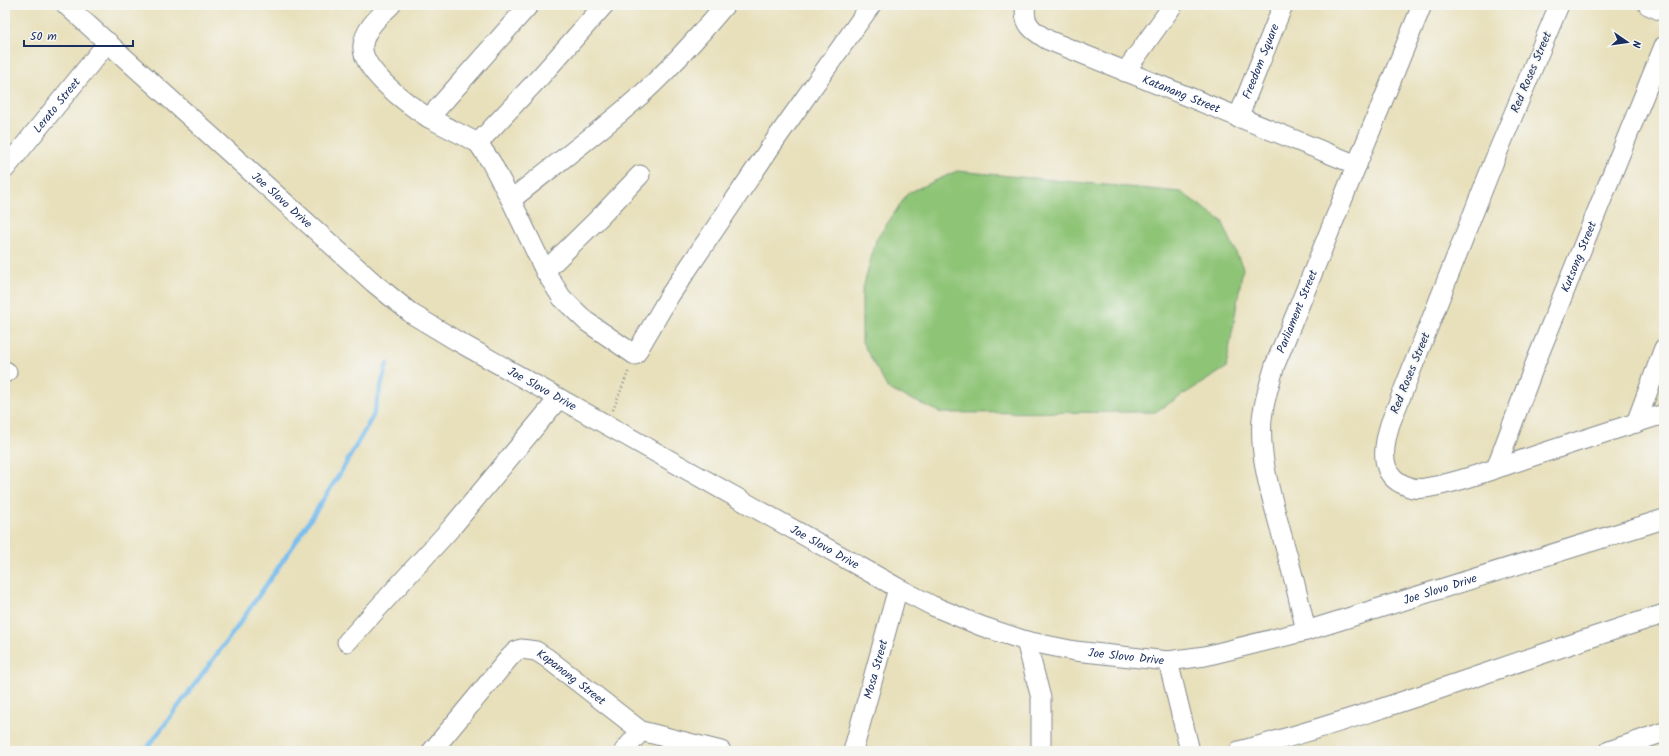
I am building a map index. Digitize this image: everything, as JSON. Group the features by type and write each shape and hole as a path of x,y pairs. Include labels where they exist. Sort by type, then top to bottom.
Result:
{"street":[{"name":"Joe Slovo Drive","path":"66,5 392,298 435,328 607,426 898,588 933,606 981,626 1026,641 1075,651 1168,661 1205,656 1306,631 1664,519"},
{"path":"391,5 375,22 365,36 363,50 365,57 385,83 407,102 429,118 478,143 491,162 545,271 562,298 587,322 635,355 670,295 776,139 871,5"},
{"path":"429,118 529,5"},
{"path":"478,143 541,76 604,5"},
{"path":"511,200 642,94 679,57 725,5"},
{"name":"Katanang Street","path":"1026,5 1026,22 1038,34 1124,72 1357,165"},
{"path":"1124,72 1173,5"},
{"name":"Freedom Square","path":"1238,118 1283,5"},
{"name":"Parliament Street","path":"1306,631 1268,484 1262,444 1262,418 1267,392 1275,365 1422,5"},
{"name":"Red Roses Street","path":"1559,5 1494,161 1401,394 1390,424 1384,448 1385,460 1393,477 1407,486 1418,489 1434,487 1664,414"},
{"path":"1648,5 1664,12"},
{"name":"Lerato Street","path":"5,169 108,42"},
{"name":"Kutsong Street","path":"1496,468 1535,364 1664,46"},
{"path":"545,271 640,175"},
{"path":"1636,423 1664,348"},
{"path":"347,642 452,527 559,398"},
{"name":"Mosa Street","path":"853,751 898,588"},
{"path":"1239,751 1300,735 1438,691 1536,655 1664,614"},
{"path":"1026,641 1041,698 1041,751"},
{"name":"Kopanong Street","path":"432,751 509,658 521,649 528,648 541,653 641,731 721,751"},
{"path":"1168,661 1190,751"},
{"path":"624,751 641,731"},
{"path":"1609,751 1664,732"}],"path":[{"path":"607,426 635,355"}],"green space":[{"path":"957,171 1181,192 1222,221 1243,268 1226,368 1155,412 942,413 888,389 862,342 862,292 876,240 908,193"}],"waterway":[{"path":"145,751 235,630 295,543 341,472 373,416 387,364"}]}
